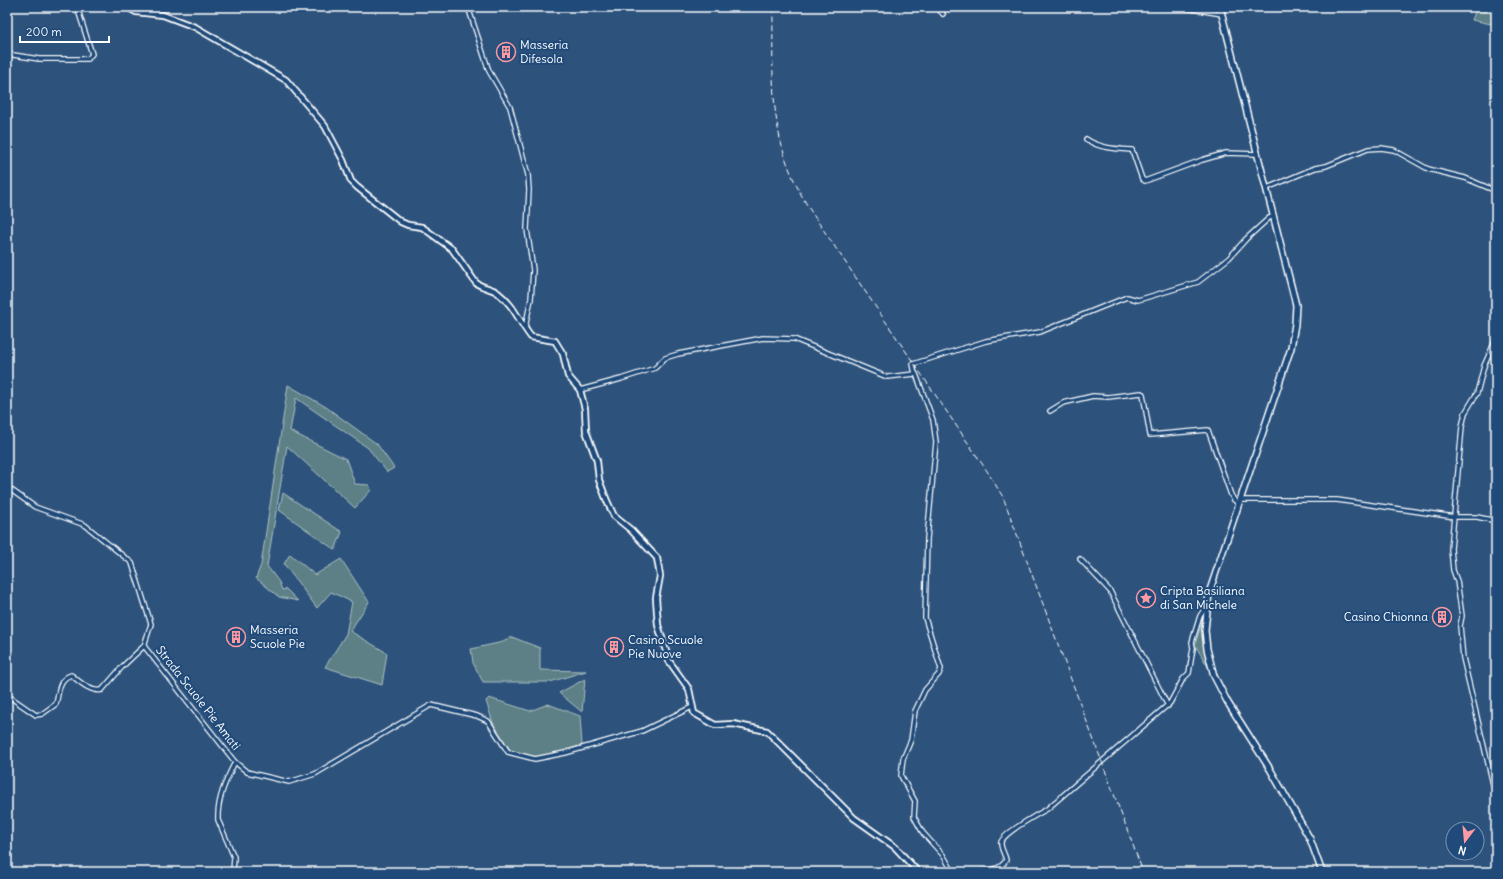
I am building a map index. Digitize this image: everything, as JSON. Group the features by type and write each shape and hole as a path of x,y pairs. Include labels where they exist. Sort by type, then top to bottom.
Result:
{"main road":[{"path":"1220,7 1296,305 1295,324 1290,348 1240,502 1218,564 1207,605 1205,630 1207,649 1218,686 1270,769 1310,839 1322,872"}],"street":[{"path":"7,54 39,59 88,58 92,54 77,7"},
{"path":"127,7 136,12 163,15 195,27 286,80 325,126 343,160 351,181 401,222 422,227 452,249 476,283 481,287 496,291 503,296 515,310 531,337 555,341 563,354 568,376 580,390 585,409 586,431 598,462 599,480 604,495 614,516 631,530 657,558 660,576 656,598 658,625 669,661 689,688 694,713 715,725 733,724 767,731 854,818 895,847 918,872"},
{"path":"468,7 489,71 510,107 528,175 529,190 527,229 533,270 531,298 525,328"},
{"path":"937,7 943,14"},
{"path":"1180,7 1222,14"},
{"path":"1086,139 1090,142 1113,149 1132,150 1142,179 1145,180 1226,153 1258,154"},
{"path":"1267,188 1315,168 1326,166 1368,149 1381,148 1394,150 1428,169 1465,178 1496,191"},
{"path":"953,872 943,855 924,833 914,817 915,801 901,776 903,759 911,740 915,711 925,690 939,674 941,669 925,618 927,539 936,442 933,420 913,364 933,356 986,341 1040,332 1127,297 1138,300 1197,283 1229,258 1246,239 1269,218 1274,216"},
{"path":"580,390 655,368 665,358 678,354 773,338 798,340 818,350 887,377 916,374"},
{"path":"1496,339 1484,366 1477,393 1466,412 1462,427 1451,549 1453,570 1457,581 1462,616 1460,626 1463,658 1496,797"},
{"path":"1050,411 1063,403 1093,396 1108,397 1141,393 1143,394 1150,435 1208,430 1231,495 1234,500 1240,502 1337,500 1455,517 1477,517 1496,521"},
{"name":"Strada Scuole Pie Amati","path":"7,486 35,507 85,525 132,563 151,624 144,646 235,762 223,789 217,814 218,820 234,857 233,872"},
{"path":"1080,559 1110,591 1168,706"},
{"path":"977,872 993,869 1004,864 1006,860 1001,846 1003,839 1032,816 1047,809 1168,706 1183,679 1189,673 1193,649 1192,642 1200,616 1207,605"},
{"path":"7,695 36,715 42,714 56,704 60,685 68,676 71,675 93,690 102,690 123,666 144,646"},
{"path":"235,762 247,772 289,782 315,774 431,705 477,716 488,721 508,752 535,759 642,731 692,707"}],"green space":[{"path":"1477,7 1496,7 1496,25 1472,20"},
{"path":"288,385 326,407 377,444 394,468 387,472 368,448 296,398 290,431 346,459 355,484 369,485 371,490 355,508 287,446 267,566 279,582 282,590 286,589 298,601 279,597 256,578 261,565"},
{"path":"283,493 342,532 335,550 279,510"},
{"path":"290,554 315,575 341,559 369,602 350,631 387,653 382,685 325,667 346,634 352,602 331,592 317,608 284,564"},
{"path":"1204,615 1204,646 1211,672 1195,645"},
{"path":"512,637 540,648 540,670 586,671 550,682 483,682 473,663 471,649 503,642"},
{"path":"585,679 582,712 559,693"},
{"path":"489,698 530,711 548,704 580,716 582,745 537,759 511,751 493,723 486,701"}],"railway":[{"path":"773,7 773,64 776,115 780,140 788,165 799,190 814,216 987,471 1003,497 1143,872"}],"place":[{"name":"Masseria Difesola","path":"506,52"},
{"name":"Cripta Basiliana di San Michele","path":"1146,598"},
{"name":"Casino Chionna","path":"1442,617"},
{"name":"Masseria Scuole Pie","path":"236,637"},
{"name":"Casino Scuole Pie Nuove","path":"614,647"}]}
